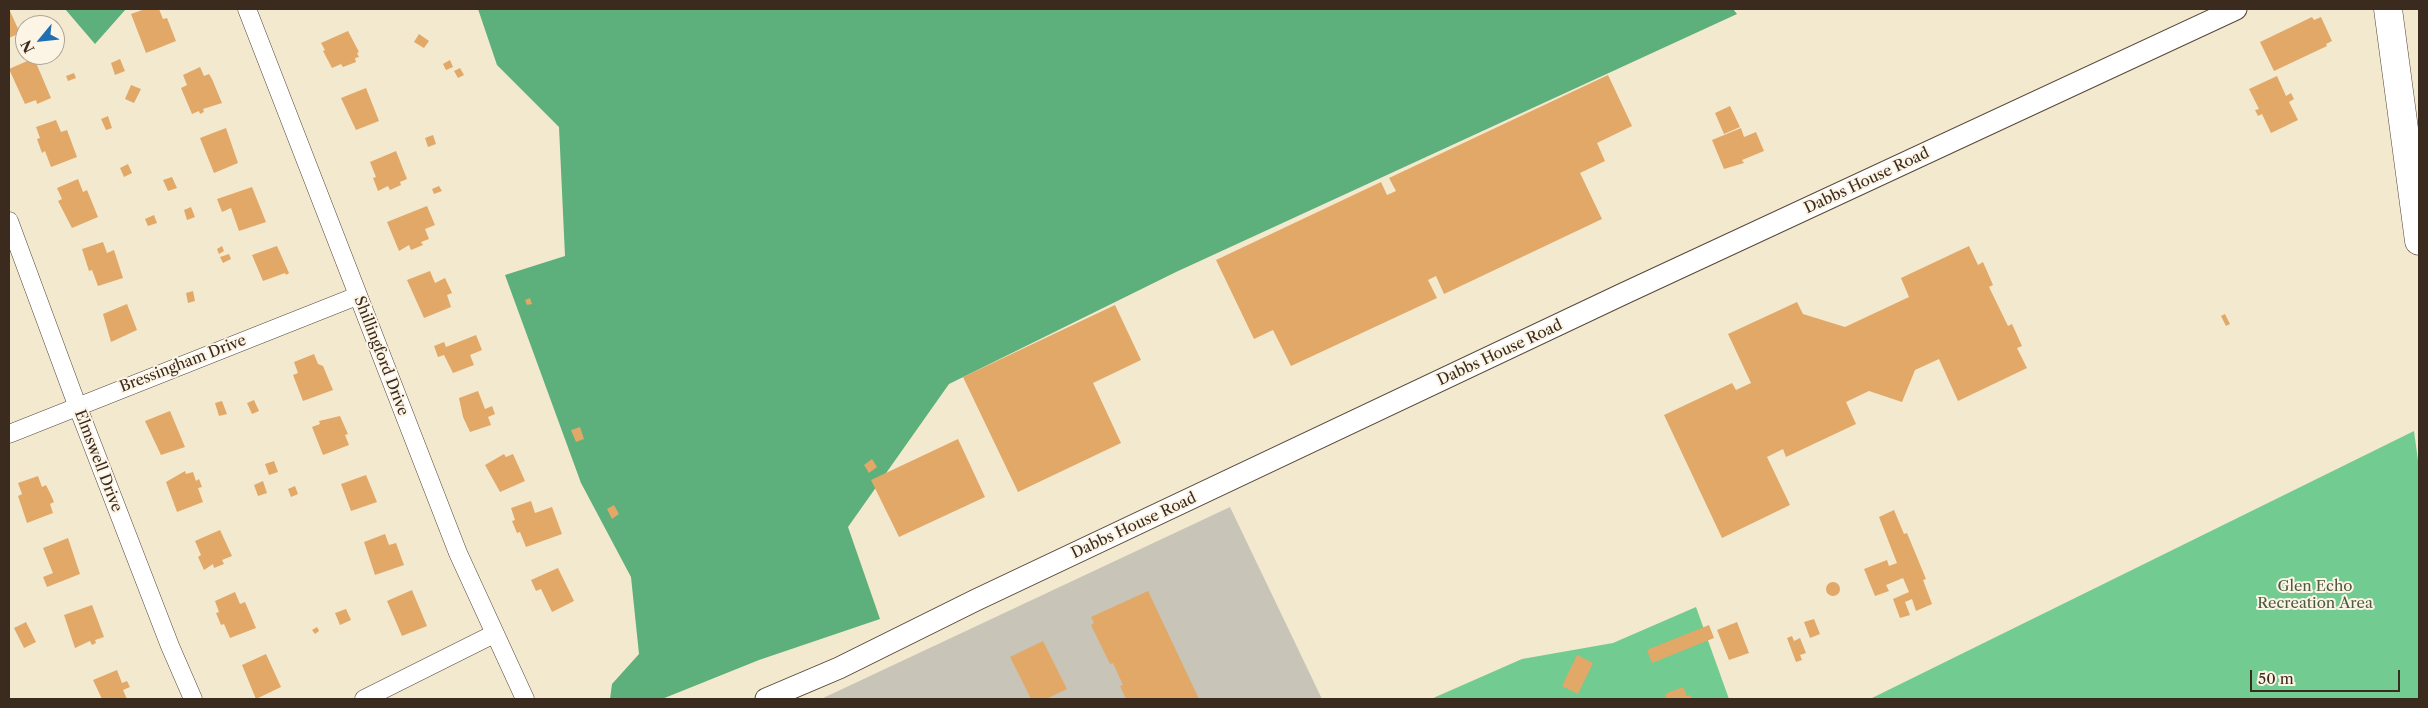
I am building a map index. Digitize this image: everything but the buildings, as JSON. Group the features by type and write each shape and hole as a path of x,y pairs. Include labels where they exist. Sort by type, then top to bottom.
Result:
{"main road":[{"path":"2388,9 2419,241"}],"street":[{"name":"Shillingford Drive","path":"247,9 458,553 525,699"},
{"name":"Dabbs House Road","path":"766,699 839,668 976,600 1625,293 2236,9"},
{"name":"Elmswell Drive","path":"9,221 77,405 170,646 193,699"},
{"name":"Bressingham Drive","path":"9,434 77,405 357,296"},
{"path":"364,699 494,634"}],"shaded area":[{"path":"1230,507 1322,699 821,699"}],"green space":[{"path":"65,9 126,9 95,44"},
{"path":"478,9 1733,9 1737,14 1176,272 949,384 848,527 880,619 759,660 662,699 610,699 612,684 639,654 631,577 581,483 505,275 565,256 559,127 497,65"},
{"name":"Glen Echo Recreation Area","path":"2414,431 2419,468 2419,699 1870,699"},
{"path":"1696,607 1729,699 1431,699 1522,659 1613,643"}]}
